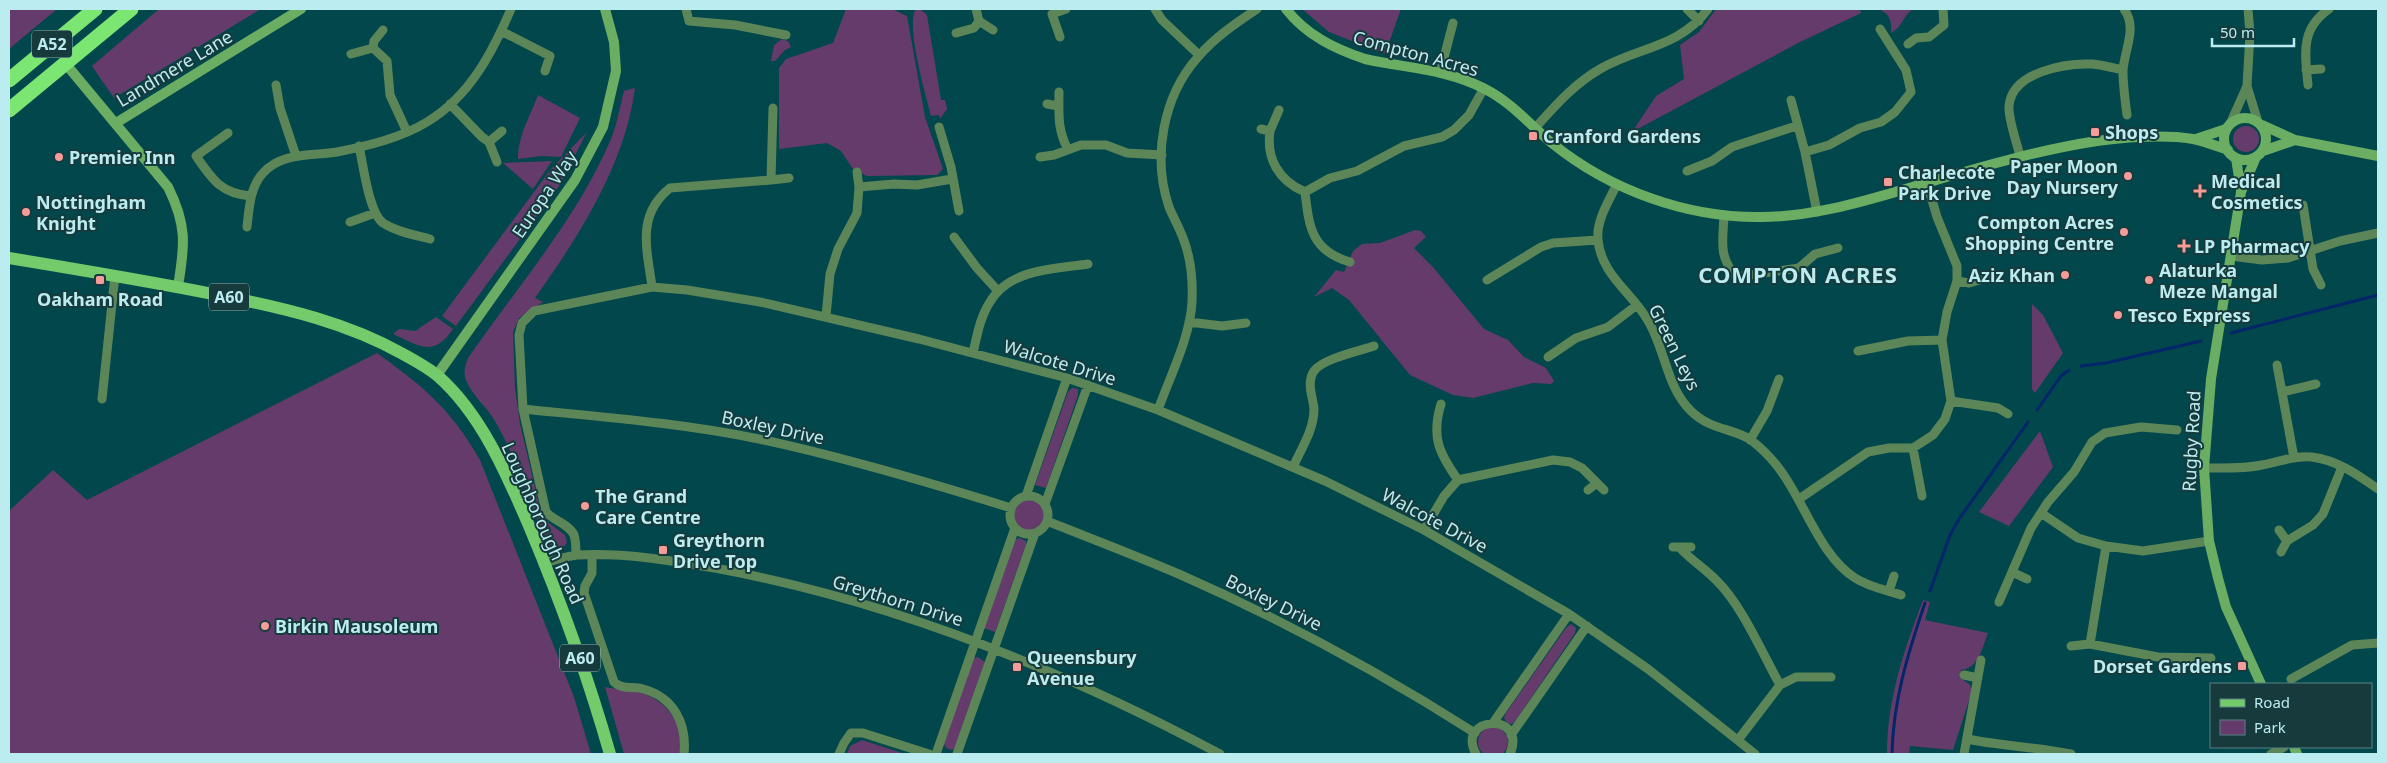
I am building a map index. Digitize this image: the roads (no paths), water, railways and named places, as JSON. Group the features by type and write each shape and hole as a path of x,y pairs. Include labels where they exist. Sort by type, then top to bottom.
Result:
{"highway":[{"name":"A52","path":"9,80 95,9"},
{"name":"A52","path":"9,110 131,9"}],"main road":[{"name":"Loughborough Road","path":"9,258 178,286 332,322 384,343 437,375 453,392 495,452 544,563 570,629 610,754"}],"street":[{"name":"Landmere Lane","path":"116,123 301,9"},
{"path":"246,227 251,196 262,174 275,163 296,156 336,152 407,132 426,123 450,104 470,83 486,61 511,9"},
{"name":"Europa Way","path":"437,375 575,180 603,127 616,71 614,42 605,9"},
{"path":"686,9 689,21 735,25 786,35"},
{"path":"976,9 979,21 993,30"},
{"path":"1060,38 1052,14 1066,9"},
{"path":"1154,9 1162,20 1199,55"},
{"path":"1158,410 1189,322 1192,301 1190,260 1164,189 1162,155 1168,111 1182,77 1199,55 1220,35 1257,9"},
{"name":"Compton Acres","path":"1286,9 1316,36 1365,60 1440,73 1457,77 1484,88 1497,95 1582,165 1617,184 1669,204 1695,211 1759,218 1817,212 1861,202 2020,156 2113,139 2153,136 2196,139 2228,150"},
{"path":"1687,9 1699,21"},
{"path":"1535,128 1562,98 1585,78 1602,68 1675,39 1699,21 1708,9"},
{"path":"1908,44 1916,38 1929,37 1944,25 1943,9"},
{"path":"2124,9 2128,14 2131,29 2123,70 2127,114"},
{"path":"2248,9 2250,34 2247,86 2224,140 2228,150 2236,158 2247,160 2296,140"},
{"path":"2308,85 2306,41 2317,17 2329,9"},
{"path":"956,33 974,28 979,21"},
{"path":"1440,73 1453,23"},
{"path":"1805,152 1829,145 1860,128 1881,122 1896,112 1911,92 1906,70 1880,29"},
{"path":"373,48 374,41 384,30"},
{"path":"501,31 550,56 545,71"},
{"path":"351,54 373,48"},
{"path":"373,48 387,61 390,95 407,132"},
{"name":"Landmere Lane","path":"65,63 168,187 177,206 183,227 184,251 178,286"},
{"path":"2020,156 2009,106 2014,91 2026,79 2073,65 2093,64 2123,70"},
{"path":"2306,70 2321,69"},
{"path":"276,85 280,108 296,156"},
{"path":"2247,86 2267,138 2259,154"},
{"path":"1305,192 1330,178 1357,171 1404,146 1442,137 1454,130 1469,115 1484,88"},
{"path":"1058,92 1060,135 1068,150"},
{"path":"1791,100 1796,126 1805,152 1817,212"},
{"path":"450,104 482,137 490,142 497,162"},
{"path":"1046,104 1058,106"},
{"path":"771,180 773,108"},
{"path":"1279,110 1266,130 1269,150 1278,174 1291,185 1305,192"},
{"path":"2228,127 2245,117 2296,140 2378,156"},
{"path":"1688,171 1712,161 1732,147 1796,126"},
{"path":"939,127 951,167 959,211"},
{"name":"Compton Acres","path":"2196,139 2228,127"},
{"path":"490,142 502,130"},
{"path":"228,133 196,156 216,184 236,195 251,196"},
{"path":"1040,157 1081,145 1106,145 1127,153 1162,155"},
{"path":"359,146 375,213 382,222 399,231 430,239"},
{"name":"Rugby Road","path":"2259,154 2241,192 2211,379 2204,468 2209,541 2226,607 2261,683"},
{"name":"Rugby Road","path":"2236,158 2241,192"},
{"path":"826,316 830,274 838,249 857,213 859,187 857,172"},
{"path":"652,286 645,226 650,210 661,195 670,188 789,178"},
{"path":"859,187 887,184 917,185 952,179"},
{"path":"1799,500 1868,452 1889,448 1913,448 1933,436 1946,419 1951,401 1942,340 1947,312 1958,281 1957,266 1937,217 1927,183"},
{"name":"Green Leys","path":"1617,184 1600,222 1598,240 1603,262 1638,305 1654,332 1677,393 1691,411 1711,426 1750,440 1778,467 1836,561 1854,578 1901,595"},
{"path":"1305,192 1311,231 1322,249 1336,263 1350,262"},
{"path":"2303,205 2313,269 2321,285"},
{"path":"350,222 375,213"},
{"path":"1724,215 1722,250 1726,264 1736,277 1798,268 1814,254 1838,248"},
{"path":"2231,256 2262,260 2288,258 2340,241 2378,233"},
{"path":"954,237 977,268 998,291"},
{"path":"1487,280 1541,246 1553,243 1598,240"},
{"path":"973,353 981,320 998,291 1032,272 1088,264"},
{"path":"102,399 115,275"},
{"path":"1958,281 1969,283 1996,275"},
{"name":"Walcote Drive","path":"576,555 574,535 546,512 523,409 519,335 522,323 534,311 652,286 748,300 826,316 1067,378 1158,410 1293,467 1424,530 1569,614 1648,669 1755,754"},
{"path":"1548,357 1576,338 1608,327 1638,305"},
{"path":"1189,322 1222,326 1246,323"},
{"path":"1858,351 1908,341 1942,340"},
{"path":"1293,467 1311,428 1314,410 1310,382 1314,371 1327,362 1374,346"},
{"path":"2277,365 2294,458"},
{"path":"1026,496 1067,378"},
{"path":"1750,440 1767,411 1779,379"},
{"path":"2282,392 2316,384"},
{"path":"1045,504 1088,385"},
{"path":"1951,401 1998,408 2008,414"},
{"path":"1441,404 1435,423 1436,442 1446,463 1458,480"},
{"name":"Boxley Drive","path":"523,409 610,417 759,439 876,467 1011,508"},
{"path":"1999,602 2031,528 2074,472 2092,442 2105,432 2141,426 2177,430"},
{"path":"1913,448 1922,496"},
{"path":"2204,468 2248,468 2294,458 2311,457 2342,467 2378,489"},
{"path":"1424,530 1444,496 1458,480 1553,460 1582,468 1601,487 1588,490"},
{"path":"2281,552 2288,541 2314,525 2323,514 2342,467"},
{"path":"1026,496 1037,497 1045,504 1048,513 1043,529 1035,534 1024,534 1015,528 1009,515 1011,508 1017,500 1026,496"},
{"path":"2041,513 2078,538 2106,546 2142,552 2209,541"},
{"name":"Boxley Drive","path":"1047,521 1181,575 1248,607 1334,650 1420,698 1475,732"},
{"path":"936,754 1015,528"},
{"path":"2279,530 2288,541"},
{"path":"956,754 1035,534"},
{"path":"2090,644 2106,546"},
{"path":"1691,547 1676,547 1717,580 1734,602 1780,685"},
{"name":"Greythorn Drive","path":"544,563 576,555 656,559 745,574 884,609 994,648 1048,670 1142,713 1220,754"},
{"name":"Loughborough Road","path":"592,556 592,573 584,586 584,593 614,682 623,687 642,688 668,702 675,710 684,728 686,739 684,754"},
{"path":"2012,572 2027,579"},
{"path":"1889,591 1894,576"},
{"path":"1493,723 1569,614"},
{"path":"1511,735 1587,626"},
{"path":"2291,679 2352,645 2378,643"},
{"path":"2072,646 2090,644 2158,657 2211,658"},
{"path":"1964,754 1981,660"},
{"path":"2297,664 2302,673"},
{"path":"1964,675 1978,678"},
{"path":"1738,740 1780,685 1796,677 1830,677"},
{"path":"1474,753 1472,742 1475,732 1483,725 1493,723 1504,726 1511,735 1512,748 1510,754"},
{"path":"839,754 844,742 851,733 863,733 929,754"},
{"path":"1967,739 1999,746 2041,748 2071,754"},
{"path":"2271,754 2282,748"}],"waterway":[{"path":"2231,333 2378,295"},
{"path":"2081,366 2106,363 2201,341"},
{"path":"2037,410 2061,376 2069,370"},
{"path":"1930,591 1950,535 1959,519 2028,422"},
{"path":"1892,754 1898,696 1907,659 1925,603"}],"place":[{"name":"Shops","path":"2095,132"},
{"name":"Cranford Gardens","path":"1533,136"},
{"name":"Premier Inn","path":"59,157"},
{"name":"Paper Moon Day Nursery","path":"2128,176"},
{"name":"Charlecote Park Drive","path":"1888,182"},
{"name":"Medical Cosmetics","path":"2200,191"},
{"name":"Nottingham Knight","path":"26,212"},
{"name":"Compton Acres Shopping Centre","path":"2124,232"},
{"name":"LP Pharmacy","path":"2184,246"},
{"name":"Aziz Khan","path":"2065,275"},
{"name":"Oakham Road","path":"100,280"},
{"name":"Alaturka Meze Mangal","path":"2149,280"},
{"name":"Tesco Express","path":"2118,315"},
{"name":"The Grand Care Centre","path":"585,506"},
{"name":"Greythorn Drive Top","path":"663,550"},
{"name":"Birkin Mausoleum","path":"265,626"},
{"name":"Dorset Gardens","path":"2242,666"},
{"name":"Queensbury Avenue","path":"1017,667"}],"district":[{"name":"COMPTON ACRES","path":"1798,274"}]}
